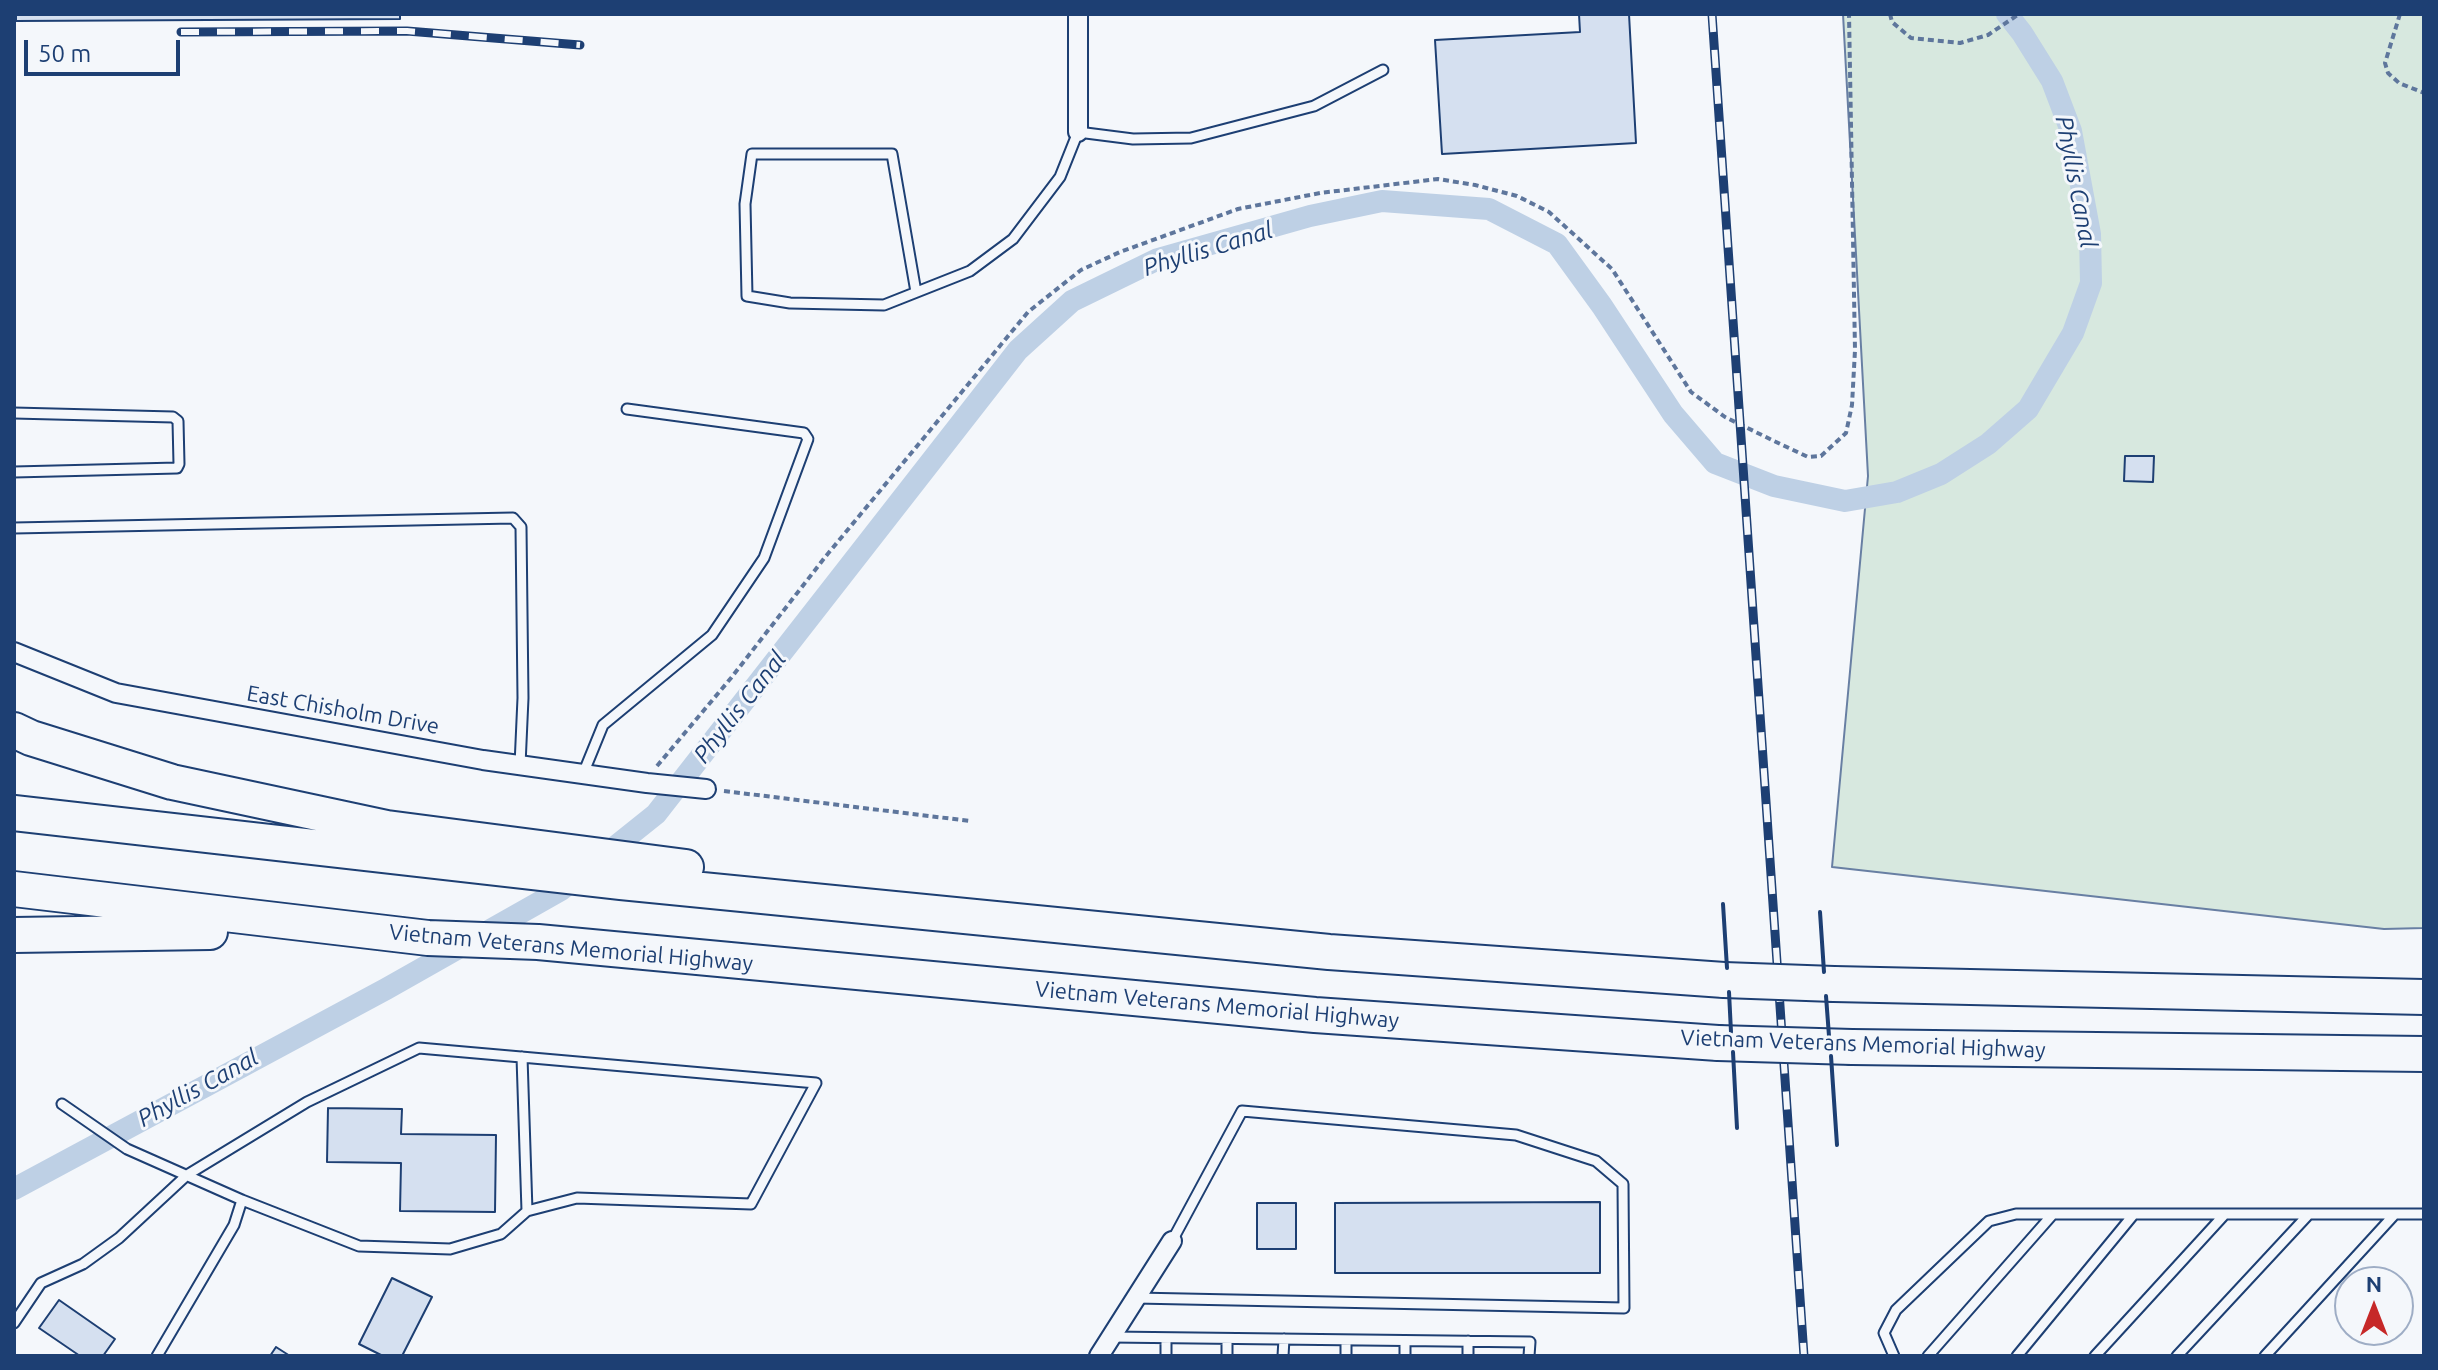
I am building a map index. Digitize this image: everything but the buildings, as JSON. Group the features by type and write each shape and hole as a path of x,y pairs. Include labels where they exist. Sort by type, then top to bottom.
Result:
{"highway":[{"path":"14,730 31,738 187,785 387,828 656,862 968,916"},
{"path":"14,813 621,882 1329,952 1724,980 2424,997"},
{"name":"Vietnam Veterans Memorial Highway","path":"14,889 428,938 538,942 1315,1015 1718,1043 2424,1054"},
{"path":"14,935 170,931 428,938"}],"street":[{"path":"1078,14 1078,132"},
{"name":"East Chisholm Drive","path":"14,652 116,693 520,765 706,789"},
{"path":"1099,1356 1172,1241"}],"lane":[{"path":"916,292 892,154 752,154 745,204 747,296 790,303 884,305 970,271 1013,239 1060,177 1078,132 1133,139 1191,138 1314,106 1383,70"},
{"path":"583,774 603,725 712,635 764,558 808,439 804,433 627,409"},
{"path":"14,413 173,417 178,421 179,464 177,468 14,472"},
{"path":"14,528 513,518 521,527 523,698 520,765"},
{"path":"14,1323 41,1283 83,1264 119,1238 187,1175 307,1102 419,1048 816,1083 751,1204 577,1198 527,1211 501,1234 450,1249 359,1246 242,1200 187,1175 127,1149 62,1104"},
{"path":"522,1057 527,1211"},
{"path":"1136,1298 1624,1308 1623,1184 1596,1161 1516,1135 1242,1111 1172,1241"},
{"path":"157,1356 234,1225 242,1200"},
{"path":"1894,1356 1884,1333 1896,1310 1989,1221 2016,1214 2424,1214"},
{"path":"1928,1356 2053,1214"},
{"path":"2017,1356 2134,1214"},
{"path":"2095,1356 2225,1214"},
{"path":"2177,1356 2309,1214"},
{"path":"2265,1356 2395,1214"},
{"path":"1111,1337 1530,1342 1529,1356"},
{"path":"1166,1338 1166,1356"},
{"path":"1227,1339 1227,1356"},
{"path":"1283,1356 1284,1339"},
{"path":"1346,1340 1346,1356"},
{"path":"1405,1341 1405,1356"},
{"path":"1468,1341 1468,1356"}],"path":[{"path":"645,783 826,556 1028,312 1081,270 1120,252 1238,209 1320,193 1438,179 1517,196 1549,212 1612,269 1691,392 1725,417 1808,457 1821,456 1846,433 1852,405 1855,350 1849,14"},
{"path":"1890,14 1892,22 1911,38 1960,43 1988,35 2019,14"},
{"path":"2400,14 2387,52 2385,63 2388,73 2399,83 2424,93"},
{"path":"706,789 970,821"}],"shaded area":[{"path":"1843,14 2424,14 2424,928 2384,929 1832,867 1868,476"}],"waterway":[{"name":"Phyllis Canal","path":"14,1189 386,989 561,890 656,814 1018,350 1072,301 1158,259 1310,216 1382,201 1489,209 1557,244 1673,414 1715,463 1774,486 1845,501 1897,492 1941,474 1988,444 2028,409 2073,333 2091,283 2090,234 2071,131 2052,81 2007,14"}],"railway":[{"path":"1712,14 1804,1356"},
{"path":"181,32 407,31 580,45"}],"wall":[{"path":"1723,904 1727,968"},
{"path":"1820,912 1824,972"},
{"path":"1729,992 1731,1032"},
{"path":"1826,996 1829,1036"},
{"path":"1733,1052 1737,1128"},
{"path":"1831,1056 1837,1145"}]}
